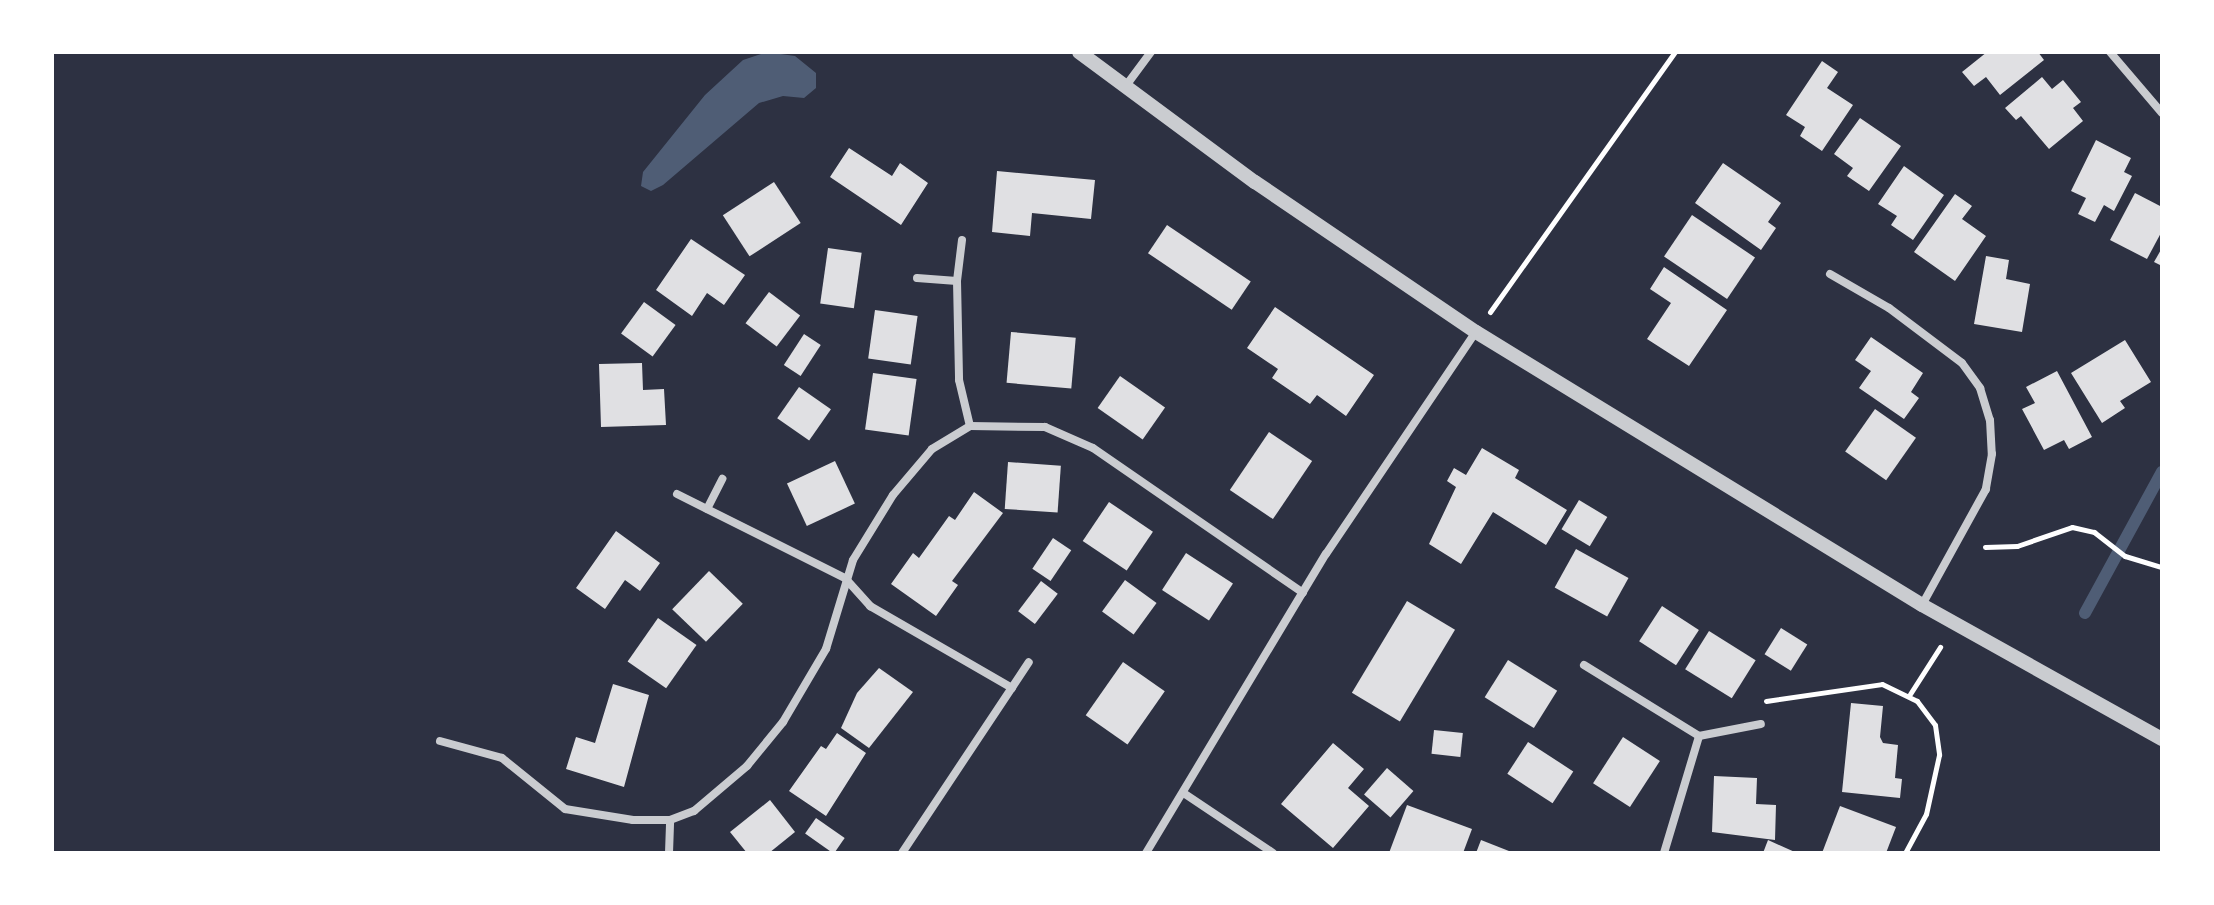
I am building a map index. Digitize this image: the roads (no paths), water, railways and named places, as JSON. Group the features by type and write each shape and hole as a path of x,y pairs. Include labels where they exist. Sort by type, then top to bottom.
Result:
{"street":[{"path":"1079,52 1124,88 1476,332 1922,605 2162,739"},
{"path":"1124,88 1151,52"},
{"path":"2110,52 2162,113"},
{"path":"962,240 957,281 959,380 970,426"},
{"path":"1830,274 1889,308 1962,363 1980,388 1990,420 1992,454 1986,489 1922,605"},
{"path":"917,278 957,281"},
{"path":"1146,853 1185,794 1303,593 1476,332"},
{"path":"440,741 502,758 565,809 670,820 723,789 783,722 826,649 845,578 893,495 932,449 970,426 1000,422 1045,427 1093,448 1303,593"},
{"path":"707,509 722,479"},
{"path":"677,494 845,578 870,606 1012,688"},
{"path":"902,853 1029,662"},
{"path":"1584,665 1699,736 1761,724"},
{"path":"1664,853 1699,736"},
{"path":"1185,794 1273,853"},
{"path":"669,853 670,820"}],"water":[{"path":"767,52 795,56 816,73 816,88 804,98 783,96 759,103 663,185 651,191 641,186 643,172 705,95 743,60"}],"waterway":[{"path":"2085,613 2162,472"}]}
